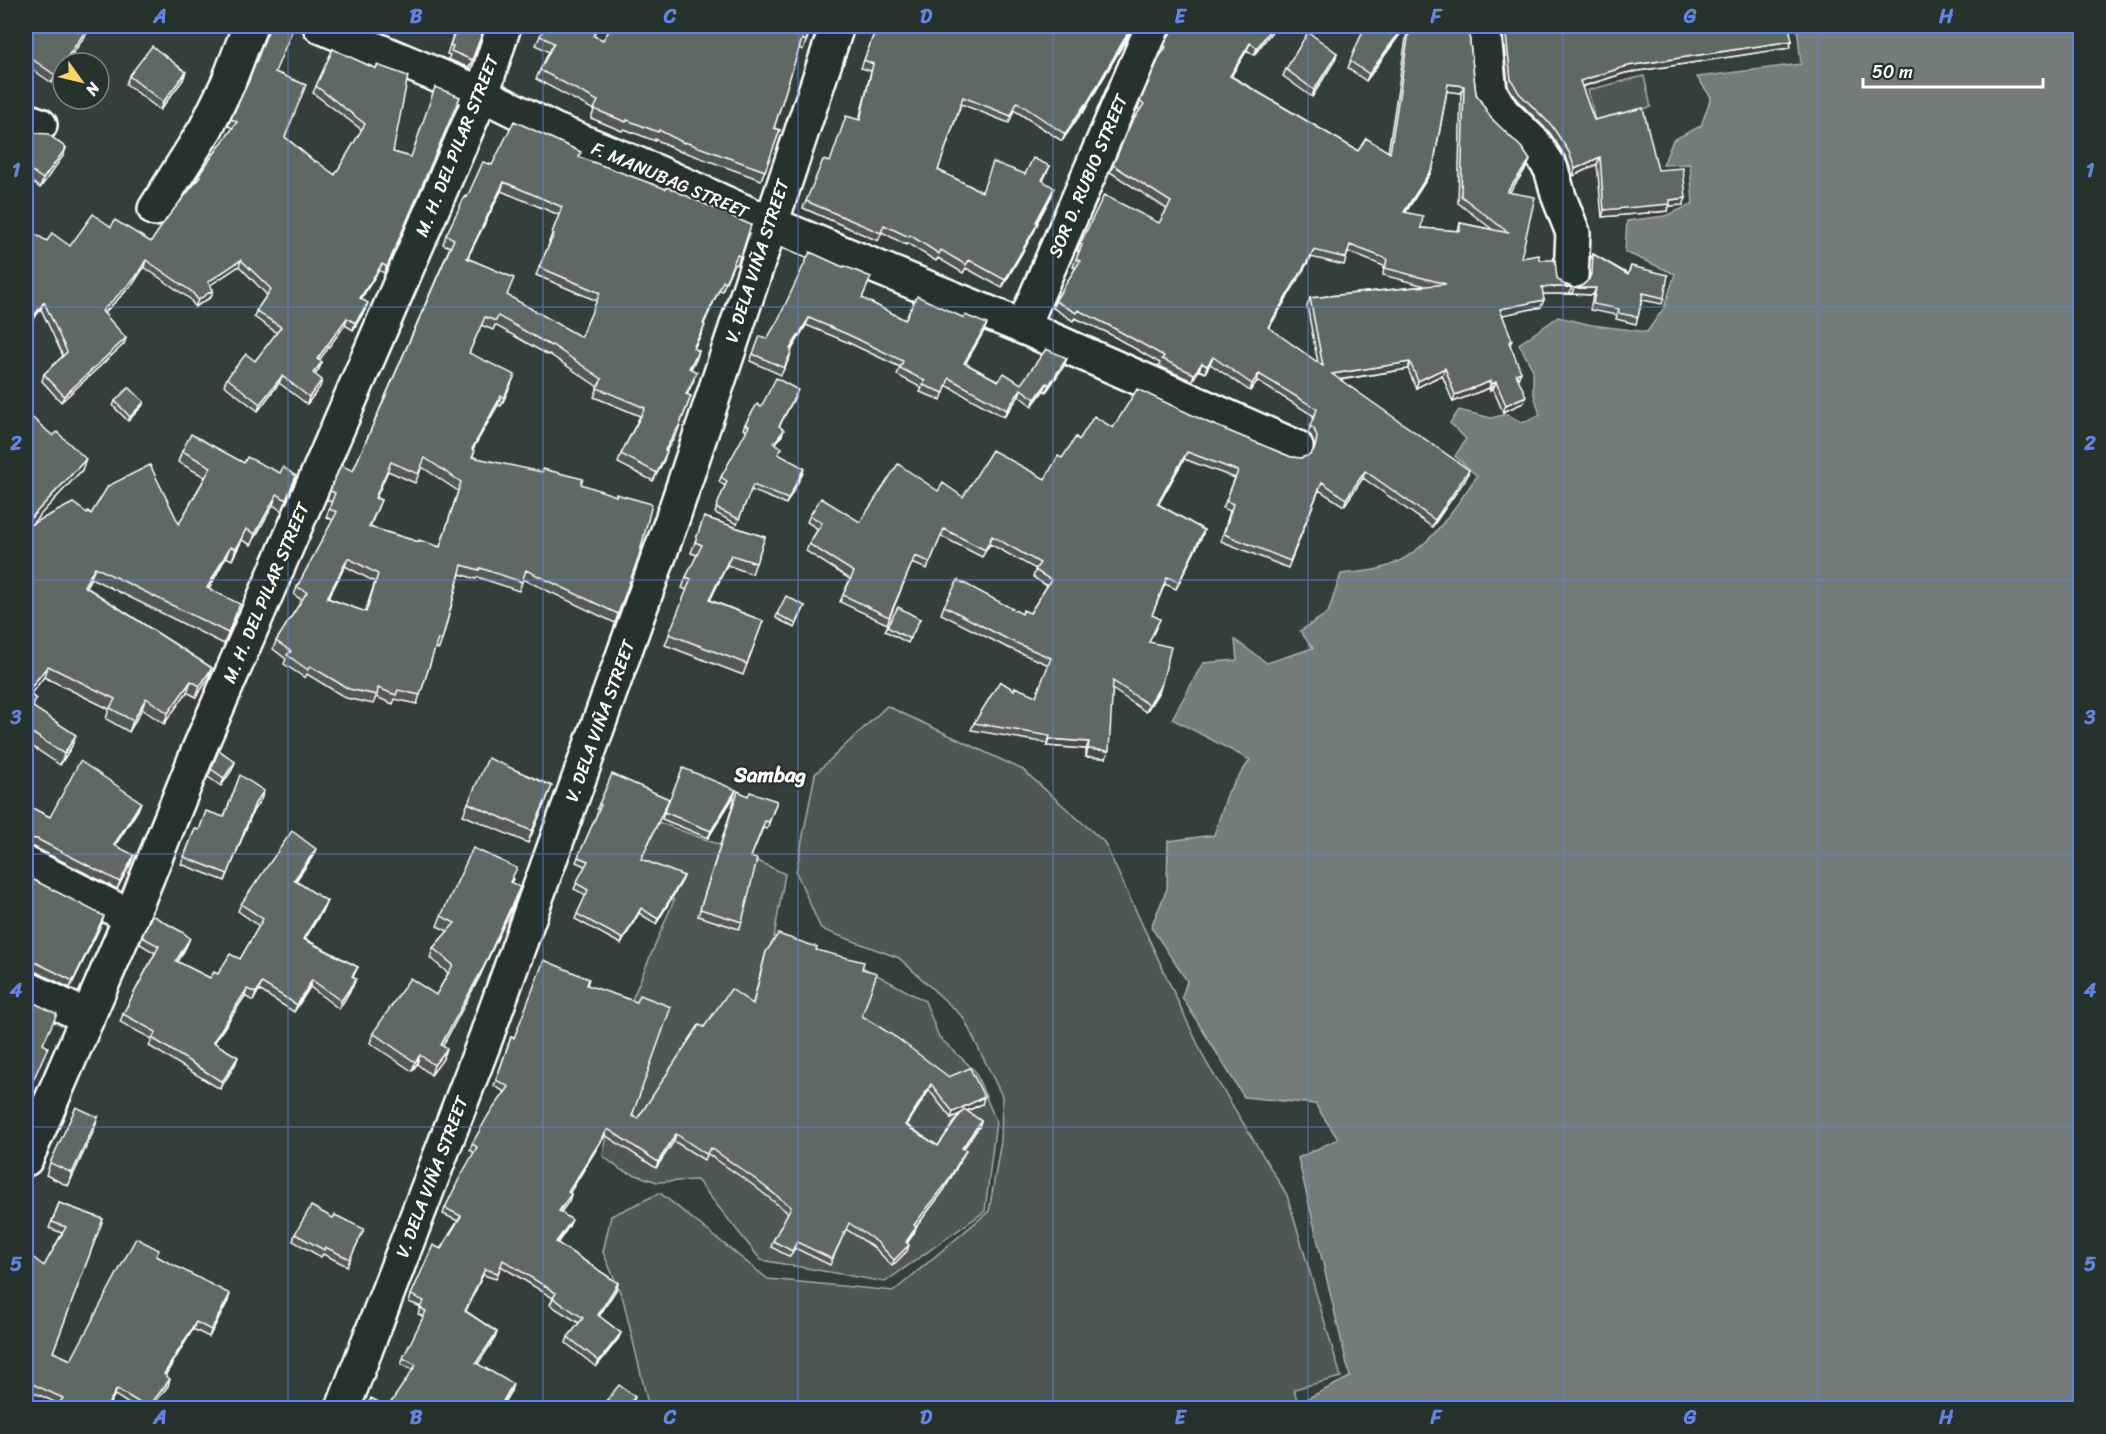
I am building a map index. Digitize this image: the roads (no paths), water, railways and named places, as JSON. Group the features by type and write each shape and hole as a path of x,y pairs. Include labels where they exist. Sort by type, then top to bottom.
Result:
{"street":[{"path":"155,209 206,128 228,83 250,26"},
{"name":"F. MANUBAG STREET","path":"320,26 482,93 554,130 659,173 769,223 1023,327 1296,447"},
{"name":"M. H. DEL PILAR STREET","path":"26,1159 131,917 200,747 482,93 504,26"},
{"name":"V. DELA VIÑA STREET","path":"343,1408 485,1040 673,517 769,223 837,26"},
{"name":"SOR D. RUBIO STREET","path":"1023,327 1153,26"},
{"path":"1483,26 1490,92 1502,112 1534,143 1551,169 1573,232 1571,276"},
{"path":"26,864 131,917"},
{"path":"26,988 87,1017"}],"district":[{"name":"Sambag","path":"770,775"}]}
